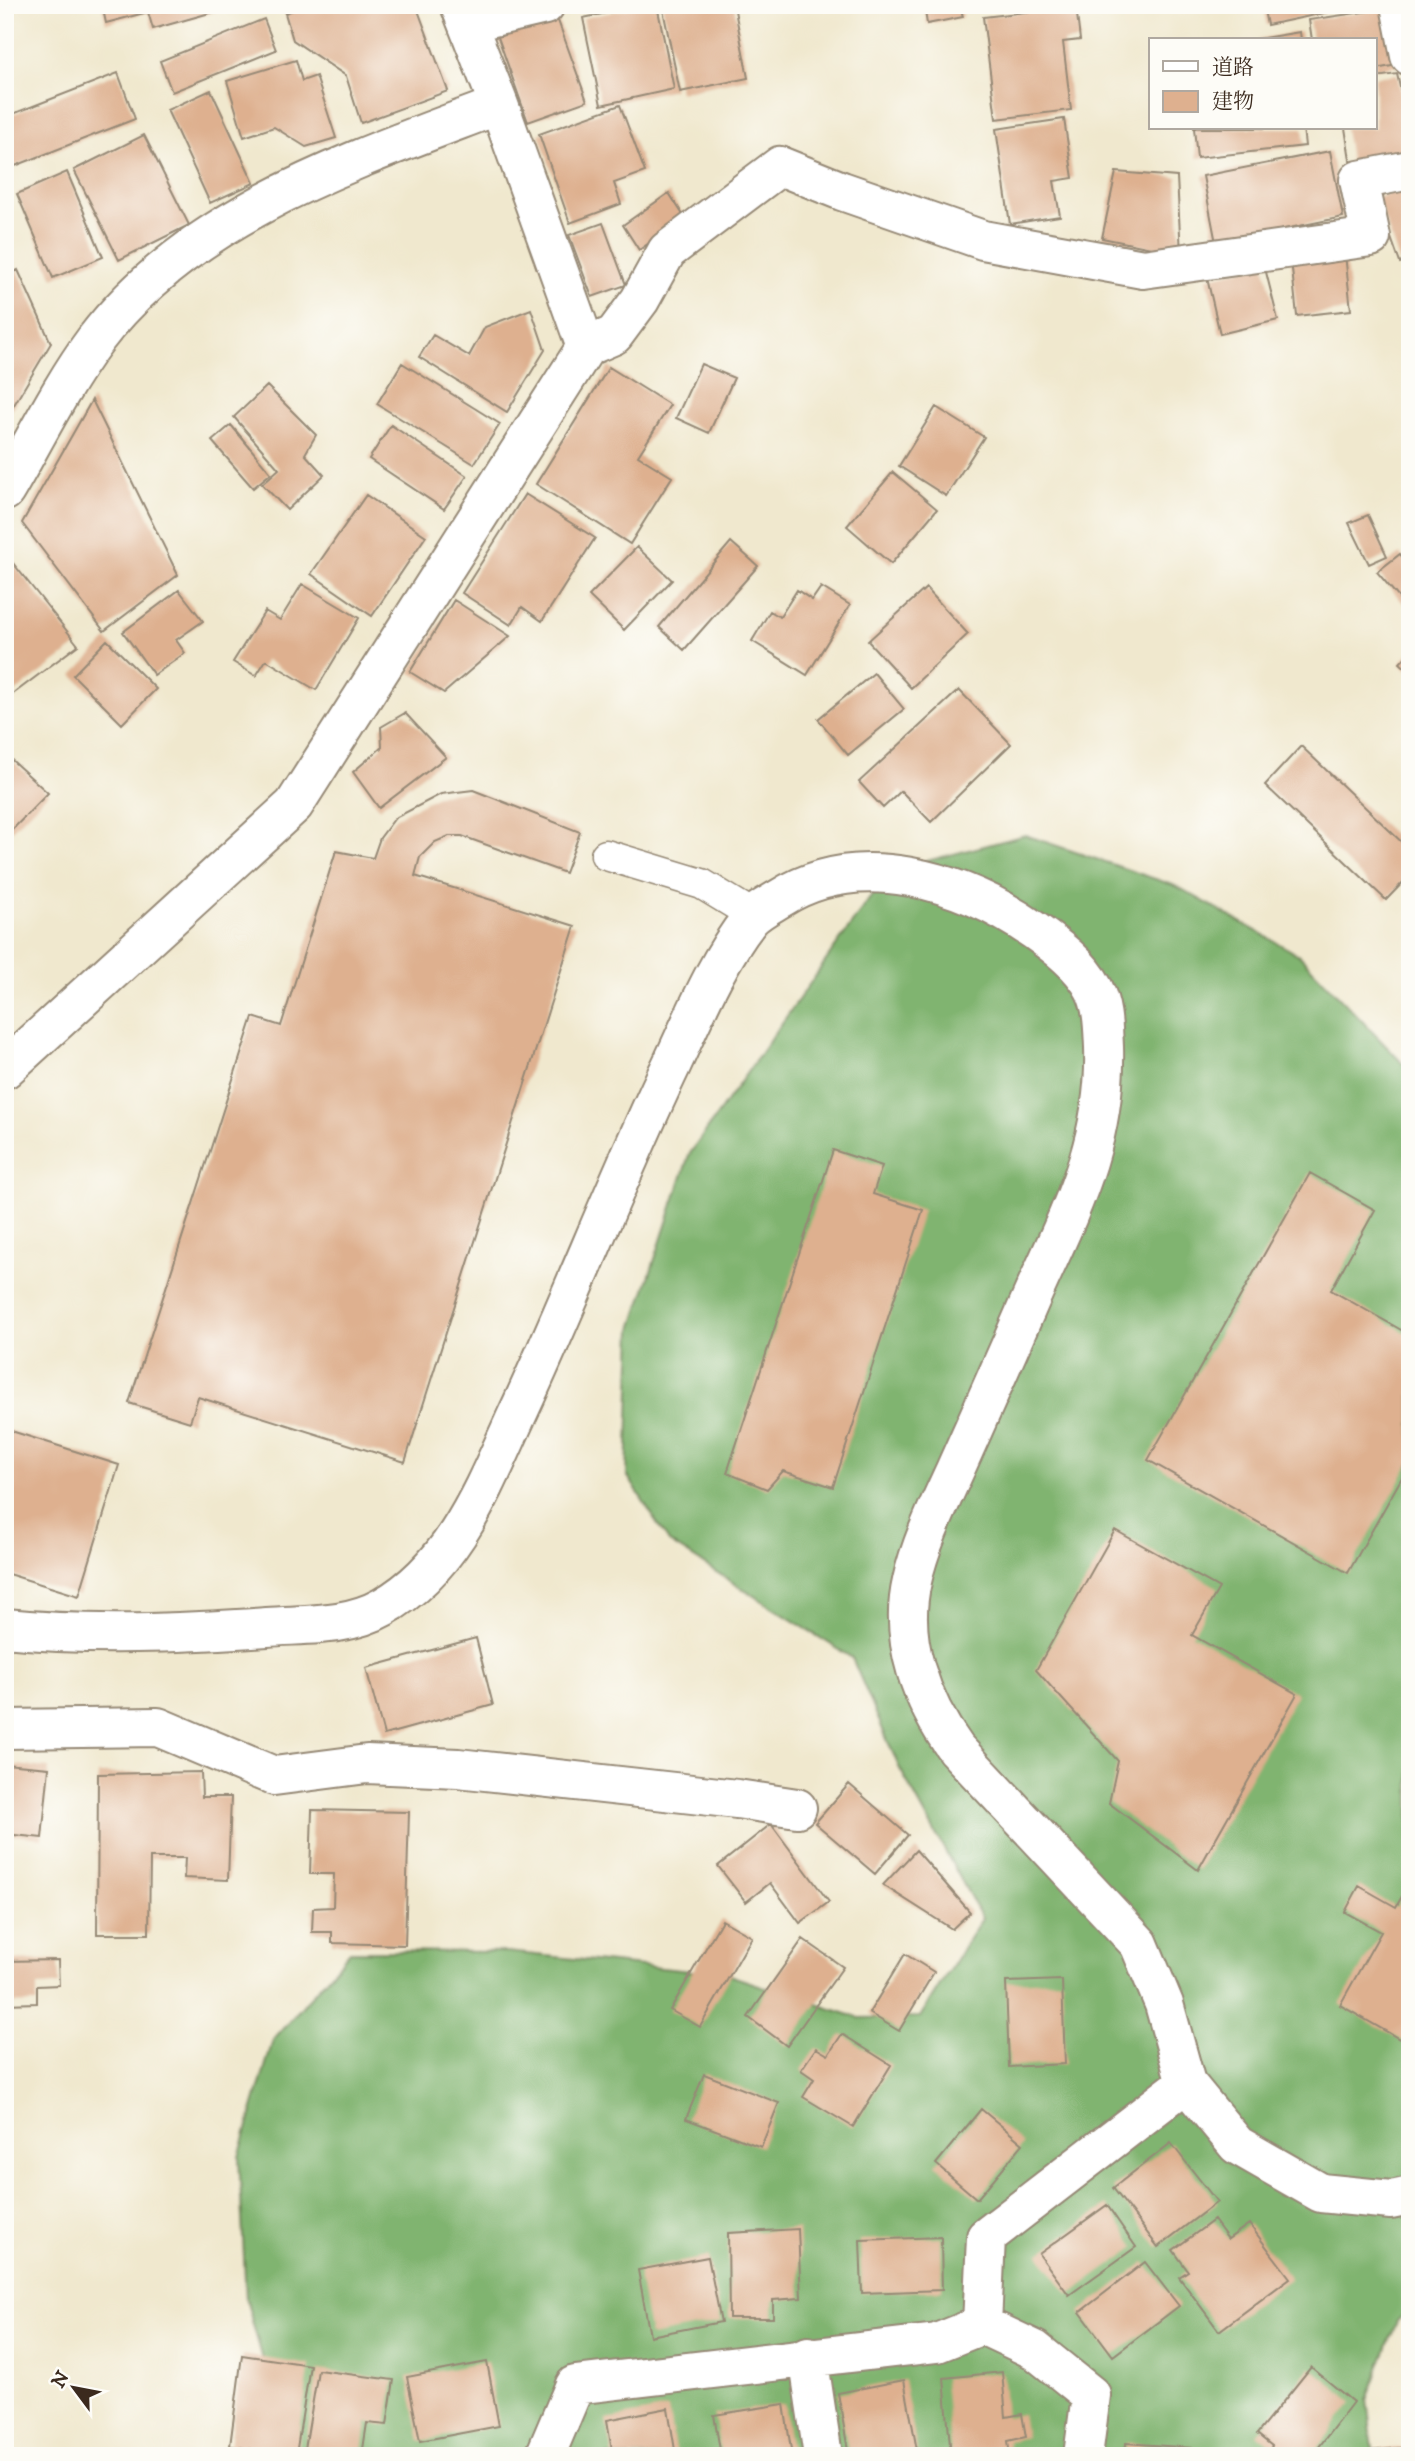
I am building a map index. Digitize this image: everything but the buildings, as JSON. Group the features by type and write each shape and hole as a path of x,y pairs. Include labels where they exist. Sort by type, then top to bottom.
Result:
{"street":[{"path":"545,5 463,14 499,105 586,347"},
{"path":"1401,5 1410,56"},
{"path":"5,491 94,341 140,289 210,233 351,161 499,105"},
{"path":"5,1069 294,805 586,347 614,335 640,300 667,251 780,166 842,191 983,240 1143,269 1371,237 1359,180 1410,170"},
{"path":"5,1628 55,1633 193,1632 348,1621 382,1608 425,1577 468,1521 556,1332 654,1102 706,992 753,915 802,884 840,873 882,873 936,882 982,900 1031,929 1069,958 1093,986 1103,1015 1105,1081 1089,1169 943,1498 911,1583 909,1634 918,1678 932,1715 956,1749 1139,1944 1164,2004 1186,2083 1237,2145 1321,2193 1391,2200 1410,2196"},
{"path":"5,1729 158,1727 274,1776 367,1765 458,1768 797,1808"},
{"path":"982,2325 986,2237 1186,2083"},
{"path":"545,2456 575,2385 937,2343 982,2325 1035,2350 1091,2395 1083,2456"},
{"path":"808,2356 823,2456"}],"lane":[{"path":"606,855 702,884 753,915"}],"green space":[{"path":"1025,835 1176,886 1299,955 1410,1071 1410,2309 1397,2321 1367,2400 1374,2456 290,2456 246,2299 239,2157 273,2040 350,1951 507,1952 729,1975 859,2018 920,2017 982,1918 899,1767 852,1658 669,1542 627,1475 632,1329 689,1155 889,871"}]}
